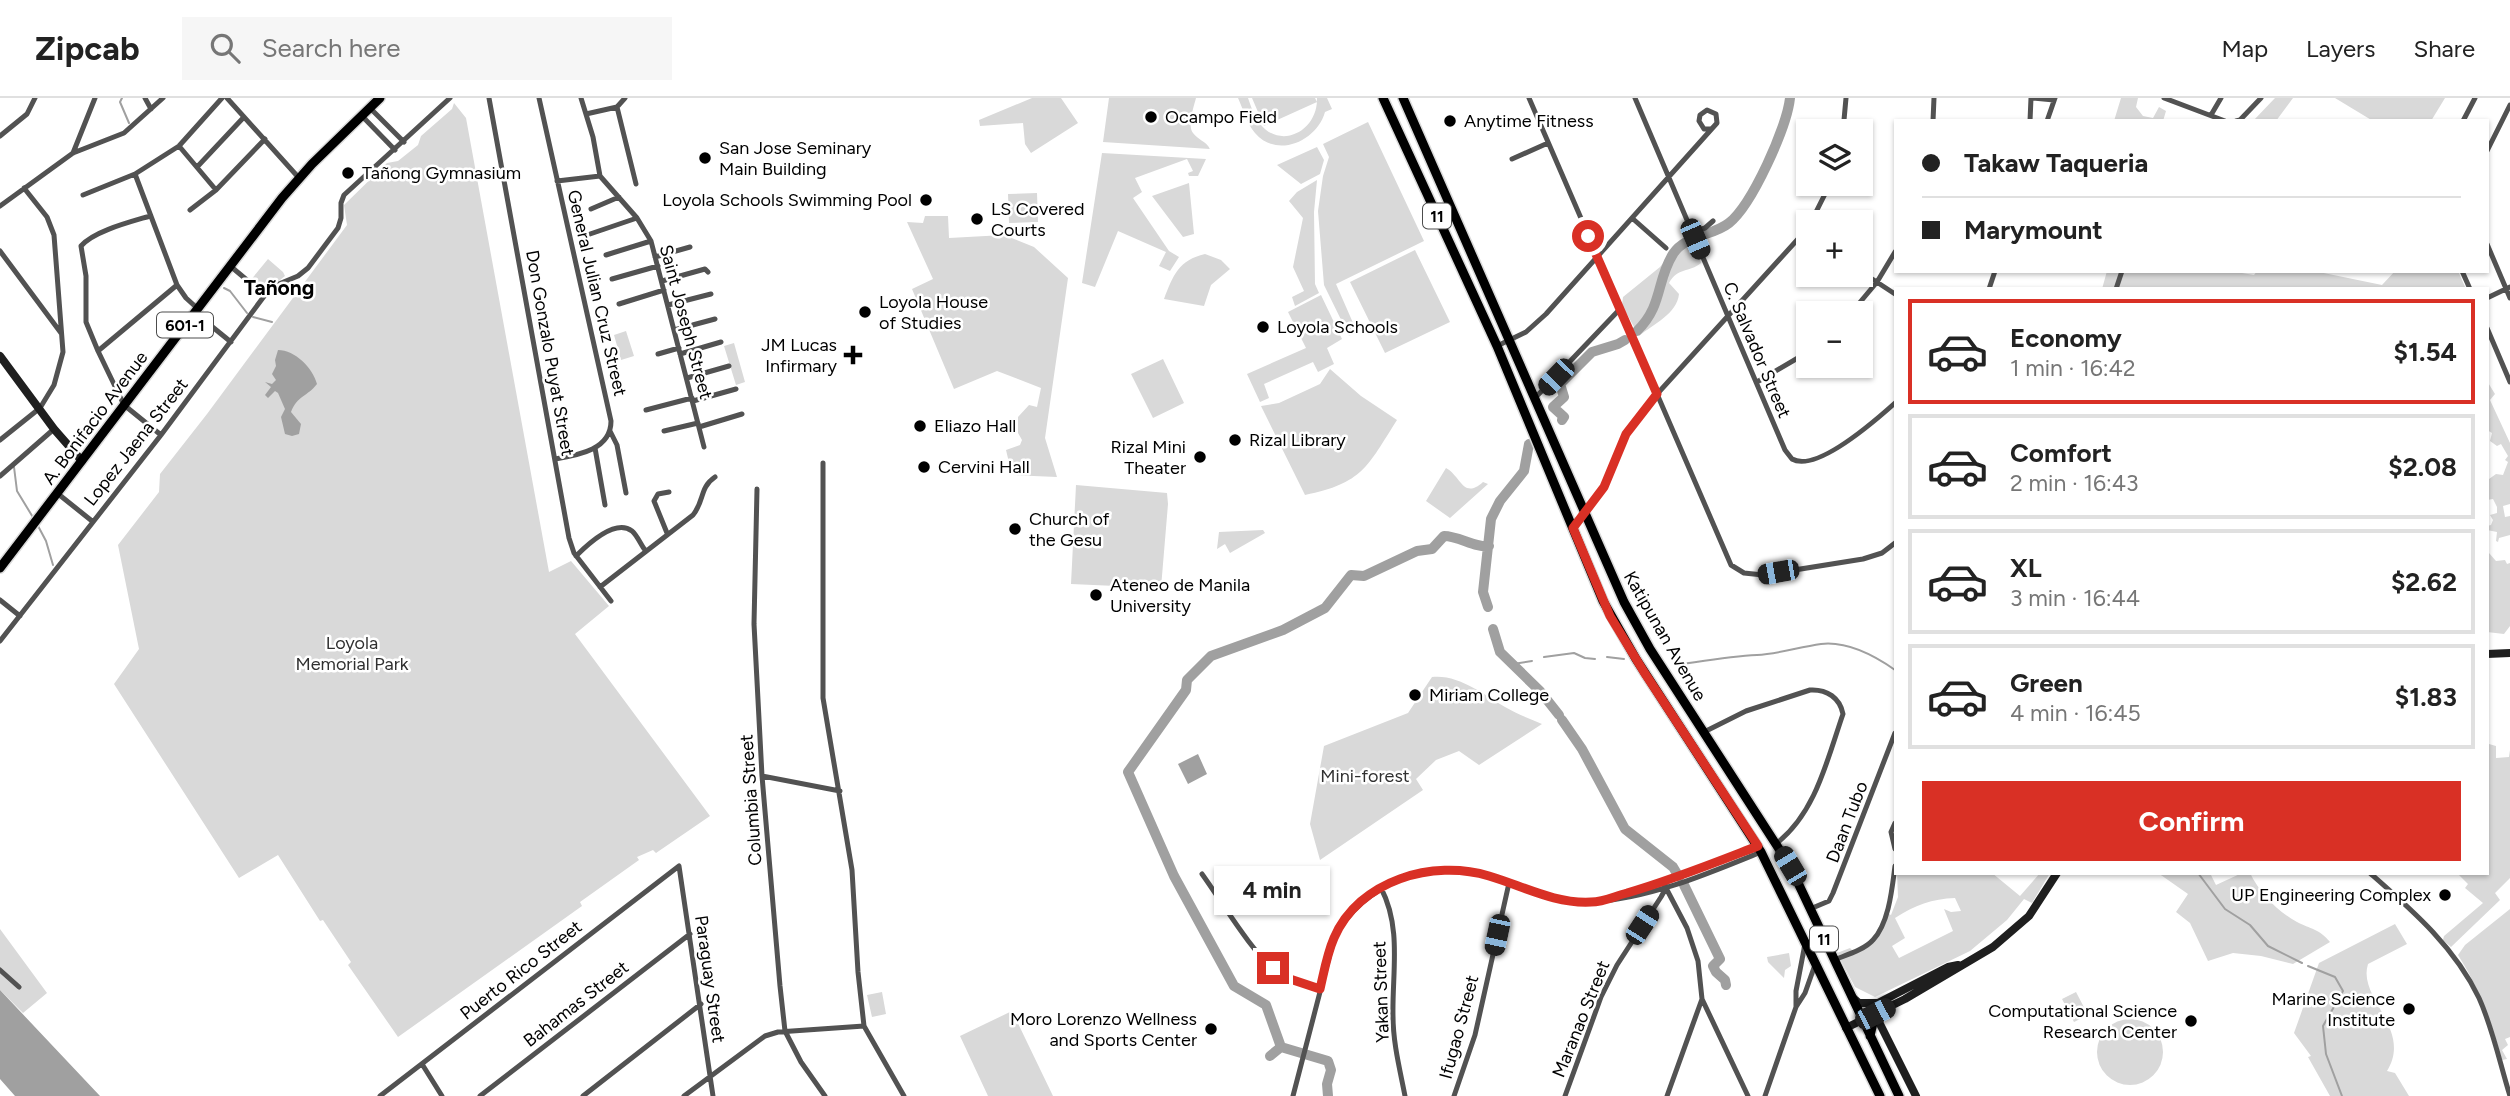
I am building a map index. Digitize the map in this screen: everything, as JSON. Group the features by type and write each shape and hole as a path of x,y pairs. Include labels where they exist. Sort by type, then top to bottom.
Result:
{"main road":[{"name":"Katipunan Avenue","path":"1383,98 1497,346 1610,616 1759,849 1880,1096"},
{"name":"Katipunan Avenue","path":"1403,98 1624,602 1650,649 1790,866 1899,1096"},
{"name":"A. Bonifacio Avenue","path":"0,568 229,265 299,178 378,99"},
{"path":"0,356 54,429 82,461"},
{"path":"2489,654 2510,653"},
{"path":"1787,903 1802,921 1847,1019 1853,1022 1875,1014 1993,947 2017,928 2034,909 2056,875"},
{"path":"1850,995 1859,1003 1878,1003 1948,967 1961,965"},
{"path":"1870,1036 1875,1014"},
{"path":"1875,1014 1916,1096"},
{"path":"1846,1028 1861,1018"}],"street":[{"path":"0,136 27,114 35,98"},
{"path":"73,153 95,98"},
{"path":"145,98 151,110"},
{"path":"0,206 73,153 124,133 163,98"},
{"path":"83,195 135,174 179,146 224,98 299,178"},
{"path":"229,265 265,295 280,282 305,272 338,228 344,195 450,98"},
{"name":"Don Gonzalo Puyat Street","path":"489,98 567,527 576,556 611,601"},
{"name":"General Julian Cruz Street","path":"539,98 626,493"},
{"path":"557,181 600,176 593,137 581,98"},
{"path":"586,114 617,107 625,98"},
{"path":"1529,98 1726,558 1736,570 1763,575 1848,562 1873,556 1894,544"},
{"name":"C. Salvador Street","path":"1635,98 1785,450 1796,462 1814,461 1859,432 1894,404"},
{"path":"1844,119 1846,98"},
{"path":"1933,119 1934,98"},
{"path":"2030,119 2032,98 2054,99 2048,119"},
{"path":"2164,98 2220,119"},
{"path":"2211,115 2221,98"},
{"path":"2241,119 2261,98"},
{"path":"2464,119 2475,98"},
{"path":"2489,147 2510,105"},
{"path":"617,107 636,184"},
{"path":"370,108 404,142"},
{"path":"362,116 395,150"},
{"path":"198,166 244,117"},
{"path":"1497,346 1526,332 1541,319 1693,152 1710,129"},
{"path":"190,210 216,190 265,139"},
{"path":"1512,159 1548,143"},
{"path":"179,146 216,190"},
{"path":"135,174 177,285 196,310 231,342"},
{"name":"Saint Joseph Street","path":"600,176 637,218 651,241 704,447"},
{"path":"0,440 40,408 54,385 63,352 54,235 47,218 24,188"},
{"path":"591,209 619,197"},
{"path":"150,216 112,229 81,246 86,276 86,322 98,351 124,405 161,435"},
{"path":"590,234 637,218"},
{"path":"1632,218 1666,248"},
{"path":"1693,236 1713,221"},
{"path":"606,255 651,241"},
{"path":"1573,528 1604,487 1626,434 1657,394 1796,244"},
{"path":"655,257 690,247"},
{"path":"2489,248 2510,298"},
{"path":"0,251 61,333"},
{"path":"1862,301 1894,254"},
{"path":"612,279 658,266"},
{"path":"662,281 705,269 708,272"},
{"path":"1873,279 1894,293"},
{"path":"98,351 177,285"},
{"path":"2489,298 2508,288"},
{"path":"619,304 664,290"},
{"path":"668,305 711,294"},
{"name":"Lopez Jaena Street","path":"0,641 161,435 265,295"},
{"path":"1535,399 1619,310"},
{"path":"674,330 715,319"},
{"path":"2489,333 2510,382"},
{"path":"658,354 721,342"},
{"path":"1756,382 1796,359"},
{"path":"687,379 729,366"},
{"path":"646,410 736,389"},
{"path":"664,431 742,414"},
{"path":"0,476 54,429"},
{"path":"555,459 595,448 610,430"},
{"path":"595,448 605,505"},
{"path":"823,463 823,698 852,870 864,1026 904,1096"},
{"path":"600,587 693,515 700,506 705,485 715,477"},
{"name":"Columbia Street","path":"757,489 754,624 762,776 785,1031 801,1062 825,1096"},
{"path":"667,533 654,500 660,494 669,492"},
{"path":"57,493 92,521"},
{"path":"576,556 595,538 608,531 623,528 631,531 645,550"},
{"path":"0,600 20,616"},
{"path":"1704,732 1746,711 1810,690 1821,690 1830,694 1841,706 1843,714 1808,808 1791,832 1777,843"},
{"name":"Daan Tubo","path":"1810,909 1829,901 1833,894 1894,736"},
{"path":"762,776 840,791"},
{"path":"1894,825 1891,832 1894,845"},
{"path":"1293,1096 1334,938 1357,906 1381,888 1424,872 1462,870 1554,898 1591,902 1665,885 1759,849"},
{"name":"Paraguay Street","path":"679,866 713,1096"},
{"name":"Puerto Rico Street","path":"380,1096 679,866"},
{"path":"1834,960 1865,946 1876,936 1884,917 1894,871"},
{"path":"1202,874 1253,946 1273,968 1284,977 1320,989"},
{"path":"2372,875 2431,930 2464,970 2484,1009 2510,1096"},
{"name":"Ifugao Street","path":"1454,1096 1475,1035 1509,883"},
{"path":"1665,885 1687,928 1698,961 1702,999 1748,1096"},
{"name":"Maranao Street","path":"1565,1096 1601,997 1617,964 1665,885"},
{"name":"Yakan Street","path":"1381,888 1392,926 1396,956 1394,1033 1405,1096"},
{"name":"Bahamas Street","path":"480,1096 690,934"},
{"path":"1796,1007 1796,991 1806,942"},
{"path":"1765,1096 1796,1007 1805,993 1816,962"},
{"path":"0,971 19,988"},
{"path":"1667,1096 1702,999"},
{"path":"583,1096 701,1004"},
{"path":"684,1096 758,1040 772,1033 864,1026"},
{"path":"422,1064 442,1096"}],"green space":[{"path":"1032,98 1061,98 1078,123 1031,153 1025,144 1023,123 980,126 979,120"},
{"path":"1109,98 1196,98 1191,130 1210,149 1103,142"},
{"path":"1238,98 1248,98 1260,124 1278,136 1288,136 1305,128 1316,110 1317,98 1327,98 1332,109 1325,112 1321,122 1305,138 1295,143 1274,145 1255,133"},
{"path":"1252,98 1315,98 1317,102 1264,126"},
{"path":"2121,98 2138,98 2136,107 2143,116 2153,118 2159,107 2166,111 2164,119 2115,119"},
{"path":"2275,98 2293,98 2277,119 2255,119"},
{"path":"2335,98 2445,98 2432,119 2370,119"},
{"name":"Loyola Memorial Park","path":"454,103 466,118 549,572 571,561 609,606 575,634 710,816 656,853 653,850 637,857 639,860 580,902 582,906 398,1037 348,965 351,962 323,920 320,921 278,855 239,878 114,684 139,649 118,545 159,492 160,474 347,225 344,205 387,163 398,161 418,145 421,136 452,109"},
{"path":"1368,122 1424,241 1336,284 1357,332 1349,336 1324,285 1318,211 1329,157 1323,144"},
{"path":"1317,147 1324,160 1320,174 1301,184 1277,165"},
{"path":"1102,153 1206,159 1198,176 1189,176 1188,173 1193,171 1187,159 1135,178 1142,192 1133,198 1169,251 1179,257 1170,271 1159,266 1166,252 1118,231 1095,287 1082,283"},
{"path":"1317,180 1314,212 1315,284 1319,293 1295,306 1292,297 1304,291 1293,267 1303,218 1289,201 1297,192"},
{"path":"1189,183 1194,234 1183,237 1152,196"},
{"path":"1037,193 1038,222 1009,223 1008,194"},
{"path":"925,216 948,216 949,238 1004,235 1034,247 1068,278 1045,438 1057,477 1012,475 1006,450 1020,445 1022,440 1018,433 1018,417 1029,405 1037,407 1041,388 997,371 954,389 912,289 933,279 907,222 923,223"},
{"path":"1683,238 1701,263 1672,278 1669,283 1679,294 1674,307 1639,336 1622,305 1623,297 1660,267"},
{"path":"1415,250 1450,322 1385,353 1350,282"},
{"path":"1205,254 1221,260 1230,269 1211,285 1204,306 1164,299 1178,270 1189,260"},
{"path":"268,259 285,276 264,293 250,281"},
{"path":"2106,273 2324,273 2382,285 2393,273 2459,273 2465,287 2103,287"},
{"path":"1321,295 1342,339 1327,348 1334,364 1318,372 1313,362 1264,384 1269,398 1260,402 1247,374 1306,348 1288,312"},
{"path":"626,331 634,356 621,360 614,335"},
{"path":"734,343 745,382 736,385 724,346"},
{"path":"1163,359 1184,403 1153,418 1131,374"},
{"path":"1330,369 1361,396 1397,420 1361,471 1340,485 1305,495 1261,406 1279,403 1320,384"},
{"path":"2489,384 2495,394 2490,400 2510,443 2510,504 2503,506 2505,517 2510,516 2510,535 2499,538 2498,542 2497,532 2489,530 2493,520 2490,515 2497,513 2497,507 2493,499 2489,500 2489,479 2496,474 2503,475 2508,456 2501,444 2497,446 2490,441 2492,433 2489,431"},
{"path":"1446,468 1466,488 1471,489 1483,482 1488,484 1450,518 1426,501"},
{"path":"1076,485 1167,493 1161,588 1071,584"},
{"path":"1263,530 1265,533 1230,553 1225,544 1217,549 1219,532"},
{"path":"2489,553 2496,561 2505,560 2507,564 2510,563 2510,626 2504,634 2489,632"},
{"name":"Mini-forest","path":"1432,677 1461,682 1510,710 1542,724 1479,765 1459,751 1436,760 1416,779 1423,790 1320,860 1310,824 1324,746 1408,713"},
{"path":"2489,744 2496,746 2496,758 2509,757 2510,750 2510,878 2495,893 2500,900 2451,947 2443,940 2444,936 2483,903 2465,888 2468,884 2459,875 2489,875"},
{"path":"1897,875 1994,875 2020,896 2038,875 2049,875 2032,903 2024,899 2007,920 1970,951 1875,997 1855,987 1837,953 1850,948 1855,953 1875,942 1877,930 1887,913 1891,915 1898,897","holes":["1955,898 1961,911 1951,912 1944,909 1953,931 1899,958 1892,946 1905,938 1895,918 1931,901"]},
{"path":"2161,875 2211,875 2216,885 2238,875 2251,875 2276,907 2290,918 2319,932 2330,942 2293,964 2233,953 2208,961 2190,923 2176,912 2188,894"},
{"path":"2510,909 2510,1037 2505,1039 2508,1045 2502,1050 2507,1059 2502,1060 2484,1006 2458,955 2465,945"},
{"path":"2395,924 2407,944 2368,964 2367,977 2370,989 2390,1028 2393,1041 2393,1056 2387,1071 2395,1073 2409,1096 2330,1096 2308,1057 2311,1056 2294,1033 2319,963"},
{"path":"0,929 47,993 23,1013 0,990"},
{"path":"1789,953 1791,966 1785,970 1784,978 1768,962 1767,957"},
{"path":"882,992 886,1014 872,1017 867,995"},
{"path":"2076,992 2088,1015 2074,1022 2062,999"},
{"path":"1012,1011 1053,1096 988,1096 960,1036"},
{"path":"2123,1019 2137,1019 2149,1024 2158,1033 2163,1052 2161,1065 2154,1076 2137,1085 2123,1085 2111,1080 2102,1071 2097,1059 2097,1045 2102,1033 2111,1024"}],"shaded area":[{"path":"278,350 291,353 302,361 312,372 317,384 293,407 291,412 301,424 299,434 292,436 285,434 281,417 285,409 278,393 275,391 268,398 265,395 271,387 265,382 272,384 276,380 272,374"},
{"path":"1198,754 1207,774 1188,784 1178,764"},
{"path":"0,990 100,1096 15,1096 0,1079"}],"waterway":[{"path":"122,98 120,102 129,123"},
{"path":"1637,331 1651,312 1668,264 1678,248 1729,223 1748,200 1775,146 1790,98"},
{"path":"224,288 230,291 247,313"},
{"path":"253,317 272,322"},
{"path":"1562,420 1564,417 1553,407 1564,397 1560,384 1592,352 1625,340"},
{"path":"1488,607 1483,592 1491,519 1500,501 1524,471 1529,444"},
{"path":"14,467 17,491 34,519"},
{"path":"37,524 46,541 53,565"},
{"path":"1270,1056 1281,1047 1266,1005 1234,986 1174,876 1128,772 1186,690 1187,680 1211,656 1283,630 1325,608 1351,575 1364,576 1417,551 1432,549 1444,536 1489,546"},
{"path":"1493,629 1500,652 1540,691 1559,715"},
{"path":"1677,665 1831,644 1860,651 1894,669"},
{"path":"1544,657 1574,653 1595,659"},
{"path":"1607,657 1624,659"},
{"path":"1513,664 1532,661"},
{"path":"1562,720 1582,749 1625,829 1673,867 1679,877"},
{"path":"2200,875 2225,909 2250,925 2268,946 2302,963"},
{"path":"1684,885 1720,959 1713,966 1726,985"},
{"path":"2308,966 2335,977 2343,991 2323,1026 2326,1054 2342,1096"},
{"path":"1281,1047 1328,1061 1331,1070 1327,1084 1328,1096"}],"place":[{"name":"Ocampo Field","path":"1151,117"},
{"name":"Anytime Fitness","path":"1450,121"},
{"name":"San Jose Seminary Main Building","path":"705,158"},
{"name":"Tañong Gymnasium","path":"348,173"},
{"name":"Loyola Schools Swimming Pool","path":"926,200"},
{"name":"LS Covered Courts","path":"977,219"},
{"name":"Loyola House of Studies","path":"865,312"},
{"name":"Loyola Schools","path":"1263,327"},
{"name":"JM Lucas Infirmary","path":"853,355"},
{"name":"Eliazo Hall","path":"920,426"},
{"name":"Rizal Library","path":"1235,440"},
{"name":"Rizal Mini Theater","path":"1200,457"},
{"name":"Cervini Hall","path":"924,467"},
{"name":"Church of the Gesu","path":"1015,529"},
{"name":"Ateneo de Manila University","path":"1096,595"},
{"name":"Miriam College","path":"1415,695"},
{"name":"UP Engineering Complex","path":"2445,895"},
{"name":"Marine Science Institute","path":"2409,1009"},
{"name":"Computational Science Research Center","path":"2191,1021"},
{"name":"Moro Lorenzo Wellness and Sports Center","path":"1211,1029"}],"district":[{"name":"Tañong","path":"279,287"}],"route":[{"path":"1273,968 1284,977 1320,989 1334,938 1346,918 1357,906 1391,882 1424,872 1462,870 1554,898 1591,902 1653,886 1758,846 1610,616 1573,528 1599,496 1626,434 1657,394 1588,236"}]}
